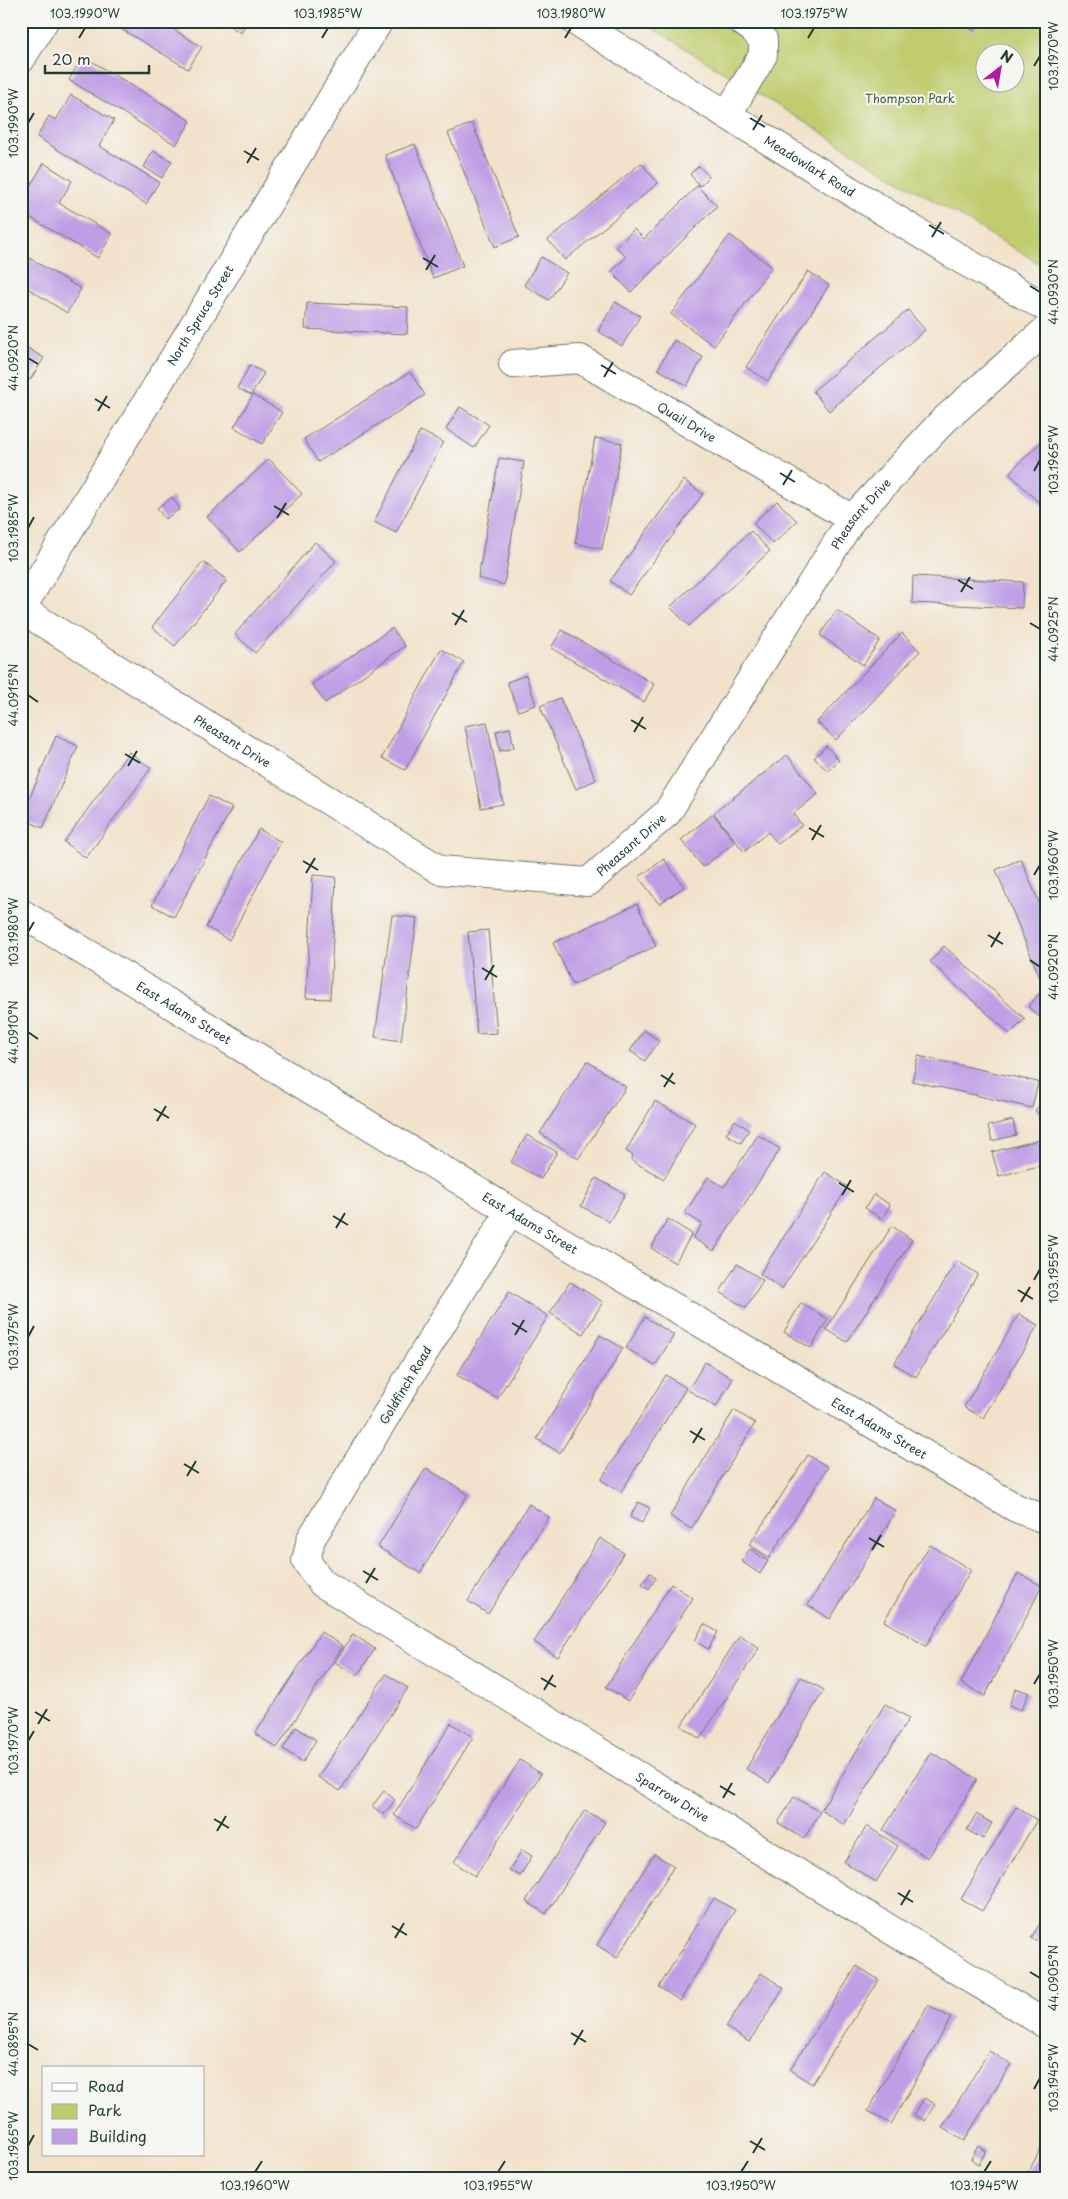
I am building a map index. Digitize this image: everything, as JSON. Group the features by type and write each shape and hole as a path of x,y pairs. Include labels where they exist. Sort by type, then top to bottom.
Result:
{"street":[{"path":"21,59 44,21"},
{"name":"North Spruce Street","path":"21,609 379,21"},
{"name":"Meadowlark Road","path":"575,21 964,261 1047,308"},
{"path":"727,115 763,55 763,40 742,21"},
{"name":"Pheasant Drive","path":"21,609 440,870 588,882 667,813 852,519 942,422 1047,329"},
{"name":"Quail Drive","path":"513,364 580,359 852,519"},
{"name":"East Adams Street","path":"21,912 510,1211 1016,1508 1047,1520"},
{"name":"Goldfinch Road","path":"306,1561 310,1539 510,1211"},
{"name":"Sparrow Drive","path":"306,1561 322,1584 1047,2025"}],"green space":[{"name":"Thompson Park","path":"641,21 1047,21 1047,268 875,166"}],"building":[{"path":"108,21 160,21 202,47 188,69"},
{"path":"222,21 248,21 241,33"},
{"path":"958,21 980,21 974,31"},
{"path":"83,56 191,121 176,145 69,80"},
{"path":"71,95 114,120 99,146 159,182 146,204 37,137 49,116 56,120"},
{"path":"472,123 519,237 495,247 448,133"},
{"path":"415,144 463,266 433,278 385,155"},
{"path":"153,151 172,161 162,178 144,167"},
{"path":"44,163 72,181 59,203 112,234 98,258 21,212 21,181 30,186"},
{"path":"641,163 658,183 565,260 548,240"},
{"path":"699,166 709,177 700,186 690,174"},
{"path":"697,186 717,206 631,292 611,272 626,257 616,247 634,229 644,239"},
{"path":"730,235 772,267 714,346 671,314"},
{"path":"21,253 81,289 67,313 21,284"},
{"path":"541,257 567,273 549,300 524,285"},
{"path":"808,271 829,285 768,381 746,367"},
{"path":"615,302 640,316 622,346 598,331"},
{"path":"307,303 408,307 407,334 305,329"},
{"path":"908,310 925,330 829,411 813,391"},
{"path":"674,340 703,357 687,386 658,369"},
{"path":"21,344 44,358 30,380 21,374"},
{"path":"250,365 264,373 251,395 237,388"},
{"path":"410,372 425,395 318,462 304,439"},
{"path":"253,395 282,412 262,444 234,427"},
{"path":"460,407 489,425 474,448 446,429"},
{"path":"420,431 443,442 396,533 374,522"},
{"path":"1047,436 1047,511 1009,473"},
{"path":"595,438 622,443 602,549 575,543"},
{"path":"499,458 524,462 504,585 478,578"},
{"path":"269,459 302,494 240,552 207,517"},
{"path":"684,480 703,494 629,595 610,581"},
{"path":"172,497 180,509 165,519 157,508"},
{"path":"777,501 797,521 773,544 753,523"},
{"path":"751,531 770,551 689,626 670,607"},
{"path":"315,542 336,561 255,653 235,634"},
{"path":"203,562 227,580 175,646 152,627"},
{"path":"913,576 1023,582 1022,608 912,603"},
{"path":"837,610 880,640 863,665 820,635"},
{"path":"392,628 405,646 325,703 312,684"},
{"path":"562,630 654,684 644,702 551,648"},
{"path":"902,633 920,651 836,740 817,722"},
{"path":"441,649 464,662 405,770 382,758"},
{"path":"526,675 536,705 518,711 507,682"},
{"path":"560,698 596,780 576,789 540,706"},
{"path":"487,722 503,804 481,808 465,726"},
{"path":"510,728 514,748 500,751 496,731"},
{"path":"56,736 78,746 43,828 21,818"},
{"path":"826,746 839,760 828,771 814,758"},
{"path":"129,752 151,768 86,858 64,842"},
{"path":"787,755 818,794 793,814 802,825 778,844 768,832 744,852 714,813"},
{"path":"209,796 232,808 174,917 152,905"},
{"path":"713,814 735,842 703,867 681,840"},
{"path":"259,829 281,842 229,940 206,927"},
{"path":"664,859 684,887 659,904 639,877"},
{"path":"1021,859 1047,922 1047,981 1042,983 996,870"},
{"path":"313,875 336,877 330,999 306,998"},
{"path":"637,904 656,946 573,985 553,943"},
{"path":"392,915 417,918 401,1041 375,1037"},
{"path":"488,930 497,1033 477,1034 468,932"},
{"path":"944,946 1025,1019 1010,1034 930,962"},
{"path":"1047,984 1047,1023 1028,1007"},
{"path":"644,1030 659,1041 645,1061 630,1051"},
{"path":"918,1056 1038,1082 1032,1108 912,1081"},
{"path":"587,1061 626,1087 578,1159 540,1133"},
{"path":"1047,1098 1047,1122 1035,1110"},
{"path":"655,1101 695,1124 664,1179 631,1160 633,1156 626,1151"},
{"path":"735,1120 749,1130 741,1143 726,1134"},
{"path":"1013,1120 1016,1135 992,1141 988,1126"},
{"path":"527,1135 557,1152 541,1179 511,1162"},
{"path":"758,1135 780,1149 714,1251 693,1238 702,1224 685,1213 708,1177 724,1187"},
{"path":"1047,1138 1047,1164 999,1176 992,1152"},
{"path":"825,1172 848,1187 782,1289 760,1274"},
{"path":"596,1178 625,1194 609,1222 581,1206"},
{"path":"874,1194 890,1205 882,1219 865,1208"},
{"path":"668,1219 692,1234 675,1263 651,1248"},
{"path":"892,1226 912,1240 847,1342 826,1329"},
{"path":"957,1261 978,1274 916,1377 894,1364"},
{"path":"737,1264 763,1280 746,1308 720,1292"},
{"path":"570,1282 603,1302 583,1334 550,1313"},
{"path":"509,1292 548,1316 497,1399 457,1375"},
{"path":"801,1303 828,1319 811,1348 784,1332"},
{"path":"1019,1314 1038,1325 983,1418 964,1407"},
{"path":"645,1317 674,1335 655,1366 626,1348"},
{"path":"600,1335 623,1348 560,1453 537,1439"},
{"path":"705,1362 733,1379 716,1407 688,1390"},
{"path":"666,1375 686,1388 621,1492 601,1480"},
{"path":"734,1410 755,1423 691,1529 670,1516"},
{"path":"1047,1431 1047,1446 1040,1442"},
{"path":"808,1455 828,1467 769,1558 749,1545"},
{"path":"426,1468 468,1494 420,1573 378,1547"},
{"path":"874,1498 896,1511 830,1619 808,1605"},
{"path":"638,1502 650,1508 642,1523 630,1517"},
{"path":"529,1504 549,1517 488,1614 468,1601"},
{"path":"600,1538 624,1553 558,1657 534,1642"},
{"path":"930,1545 971,1570 926,1646 884,1621"},
{"path":"750,1549 768,1561 760,1574 741,1561"},
{"path":"650,1573 656,1578 649,1589 642,1584"},
{"path":"1018,1573 1042,1586 985,1696 961,1683"},
{"path":"671,1584 693,1598 628,1701 606,1687"},
{"path":"704,1624 718,1632 708,1649 695,1641"},
{"path":"321,1632 343,1646 277,1748 255,1734"},
{"path":"353,1634 375,1649 357,1676 335,1662"},
{"path":"740,1635 759,1648 700,1739 681,1726"},
{"path":"386,1674 408,1688 340,1791 318,1777"},
{"path":"801,1677 824,1690 769,1783 746,1769"},
{"path":"1016,1688 1029,1693 1021,1710 1009,1705"},
{"path":"885,1704 909,1718 844,1825 821,1810"},
{"path":"451,1723 473,1737 416,1829 394,1815"},
{"path":"296,1727 316,1740 303,1762 283,1749"},
{"path":"931,1752 977,1779 928,1858 883,1830"},
{"path":"520,1760 541,1774 475,1876 454,1862"},
{"path":"384,1791 395,1800 384,1815 372,1806"},
{"path":"794,1797 820,1812 804,1839 778,1823"},
{"path":"1016,1807 1037,1820 982,1911 961,1899"},
{"path":"585,1810 605,1822 546,1914 526,1901"},
{"path":"976,1814 992,1823 983,1839 967,1830"},
{"path":"867,1826 898,1846 876,1882 844,1862"},
{"path":"522,1850 532,1856 520,1876 509,1870"},
{"path":"654,1854 674,1866 617,1958 597,1945"},
{"path":"714,1898 735,1910 680,2001 659,1987"},
{"path":"1047,1912 1047,1947 1031,1938"},
{"path":"857,1966 879,1980 812,2084 790,2070"},
{"path":"761,1973 784,1988 749,2042 726,2027"},
{"path":"928,2005 951,2018 891,2124 868,2111"},
{"path":"989,2051 1011,2064 964,2141 942,2128"},
{"path":"924,2098 935,2104 925,2121 914,2115"},
{"path":"1047,2137 1047,2178 1025,2178"},
{"path":"978,2146 986,2151 979,2164 971,2159"}]}
